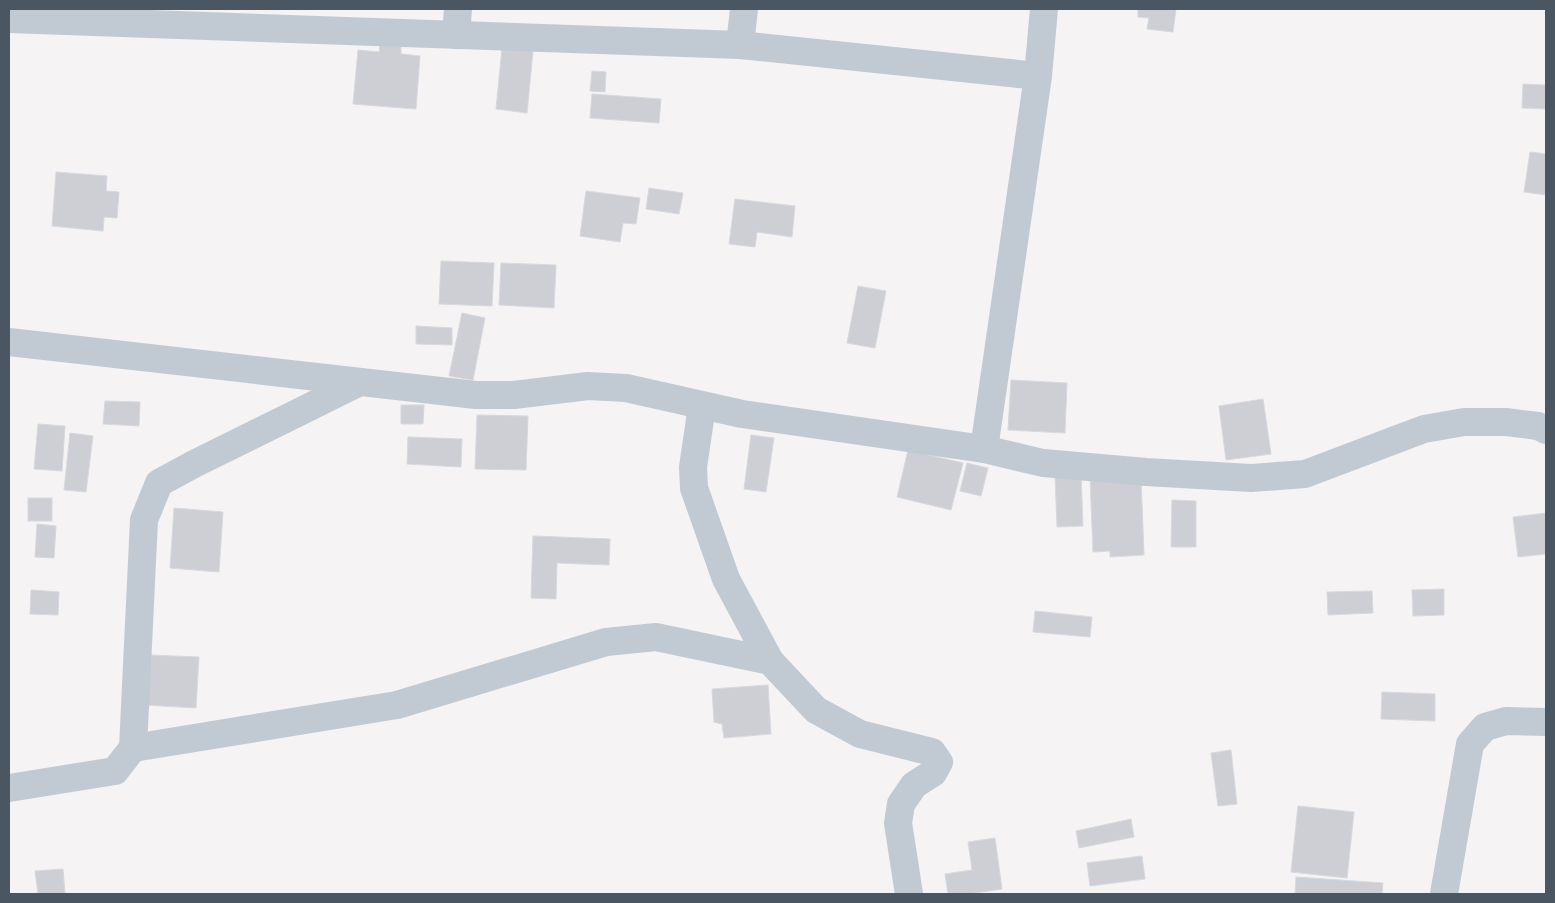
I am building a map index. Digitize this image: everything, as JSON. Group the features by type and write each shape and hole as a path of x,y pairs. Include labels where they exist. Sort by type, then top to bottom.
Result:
{"street":[{"path":"740,45 744,9"},
{"path":"984,449 1038,76 1044,9"},
{"path":"9,19 457,22 740,45 1038,76"},
{"path":"9,342 476,395 514,395 588,386 626,388 742,414 984,449 1043,463 1146,472 1251,478 1305,474 1424,429 1464,422 1506,422 1538,426 1546,430"},
{"path":"9,788 115,771 133,748 144,520 159,483 360,382"},
{"path":"702,406 693,467 694,488 726,580 770,661 816,710 860,734 932,752 939,762 933,772 914,785 901,804 898,823 909,894"},
{"path":"133,748 397,705 606,642 656,638 770,661"},
{"path":"1444,894 1470,744 1485,727 1506,720 1546,722"}],"building":[{"path":"1138,9 1176,9 1173,32 1147,29 1149,18 1138,17"},
{"path":"380,45 401,47 401,54 420,56 416,109 353,104 358,50 379,52"},
{"path":"502,48 533,51 527,113 496,109"},
{"path":"592,71 606,72 605,92 590,91"},
{"path":"1523,84 1546,85 1546,109 1522,108"},
{"path":"592,94 661,99 659,123 590,118"},
{"path":"1530,152 1546,154 1546,195 1524,192"},
{"path":"56,172 107,176 106,191 119,192 117,218 104,217 103,231 52,226"},
{"path":"649,188 683,193 679,214 646,209"},
{"path":"586,191 640,198 636,224 623,223 620,242 580,236"},
{"path":"735,199 795,206 792,237 757,232 755,247 729,244"},
{"path":"441,261 494,263 492,306 439,304"},
{"path":"501,263 556,265 554,308 499,305"},
{"path":"858,286 886,291 875,348 847,343"},
{"path":"462,313 485,318 473,380 449,376"},
{"path":"416,326 452,328 452,345 416,344"},
{"path":"1011,380 1067,383 1065,433 1008,430"},
{"path":"1263,399 1271,454 1226,460 1219,406"},
{"path":"105,401 140,402 139,426 103,424"},
{"path":"401,405 424,405 423,424 401,424"},
{"path":"477,415 528,416 526,470 475,469"},
{"path":"38,424 65,426 62,471 34,469"},
{"path":"70,433 93,436 86,492 64,490"},
{"path":"751,435 774,438 766,492 744,489"},
{"path":"408,437 462,439 461,467 407,464"},
{"path":"908,450 963,463 951,510 897,497"},
{"path":"967,463 988,468 981,496 960,491"},
{"path":"1081,474 1083,526 1057,527 1055,475"},
{"path":"1141,476 1144,555 1110,557 1110,551 1093,552 1090,478"},
{"path":"28,498 52,498 52,521 28,521"},
{"path":"1172,500 1196,501 1196,547 1171,547"},
{"path":"174,508 223,512 219,572 170,568"},
{"path":"1546,513 1546,554 1518,557 1513,517"},
{"path":"37,524 56,526 54,558 35,557"},
{"path":"533,536 610,539 609,565 557,563 556,599 531,598"},
{"path":"1444,589 1444,615 1413,616 1412,590"},
{"path":"31,590 59,592 58,615 30,614"},
{"path":"1372,591 1373,613 1328,615 1327,592"},
{"path":"1035,611 1092,617 1090,637 1033,632"},
{"path":"148,655 199,657 196,708 145,705"},
{"path":"768,685 771,734 724,738 722,724 714,722 712,689"},
{"path":"1382,692 1435,694 1435,721 1381,719"},
{"path":"1231,750 1237,804 1218,806 1211,753"},
{"path":"1298,806 1354,812 1347,878 1291,872"},
{"path":"1131,819 1134,837 1079,848 1076,831"},
{"path":"995,838 1002,889 967,894 948,894 945,874 972,870 968,842"},
{"path":"1142,856 1145,879 1090,886 1087,863"},
{"path":"63,869 65,894 38,894 35,871"},
{"path":"1296,877 1383,883 1382,894 1295,894"}]}
